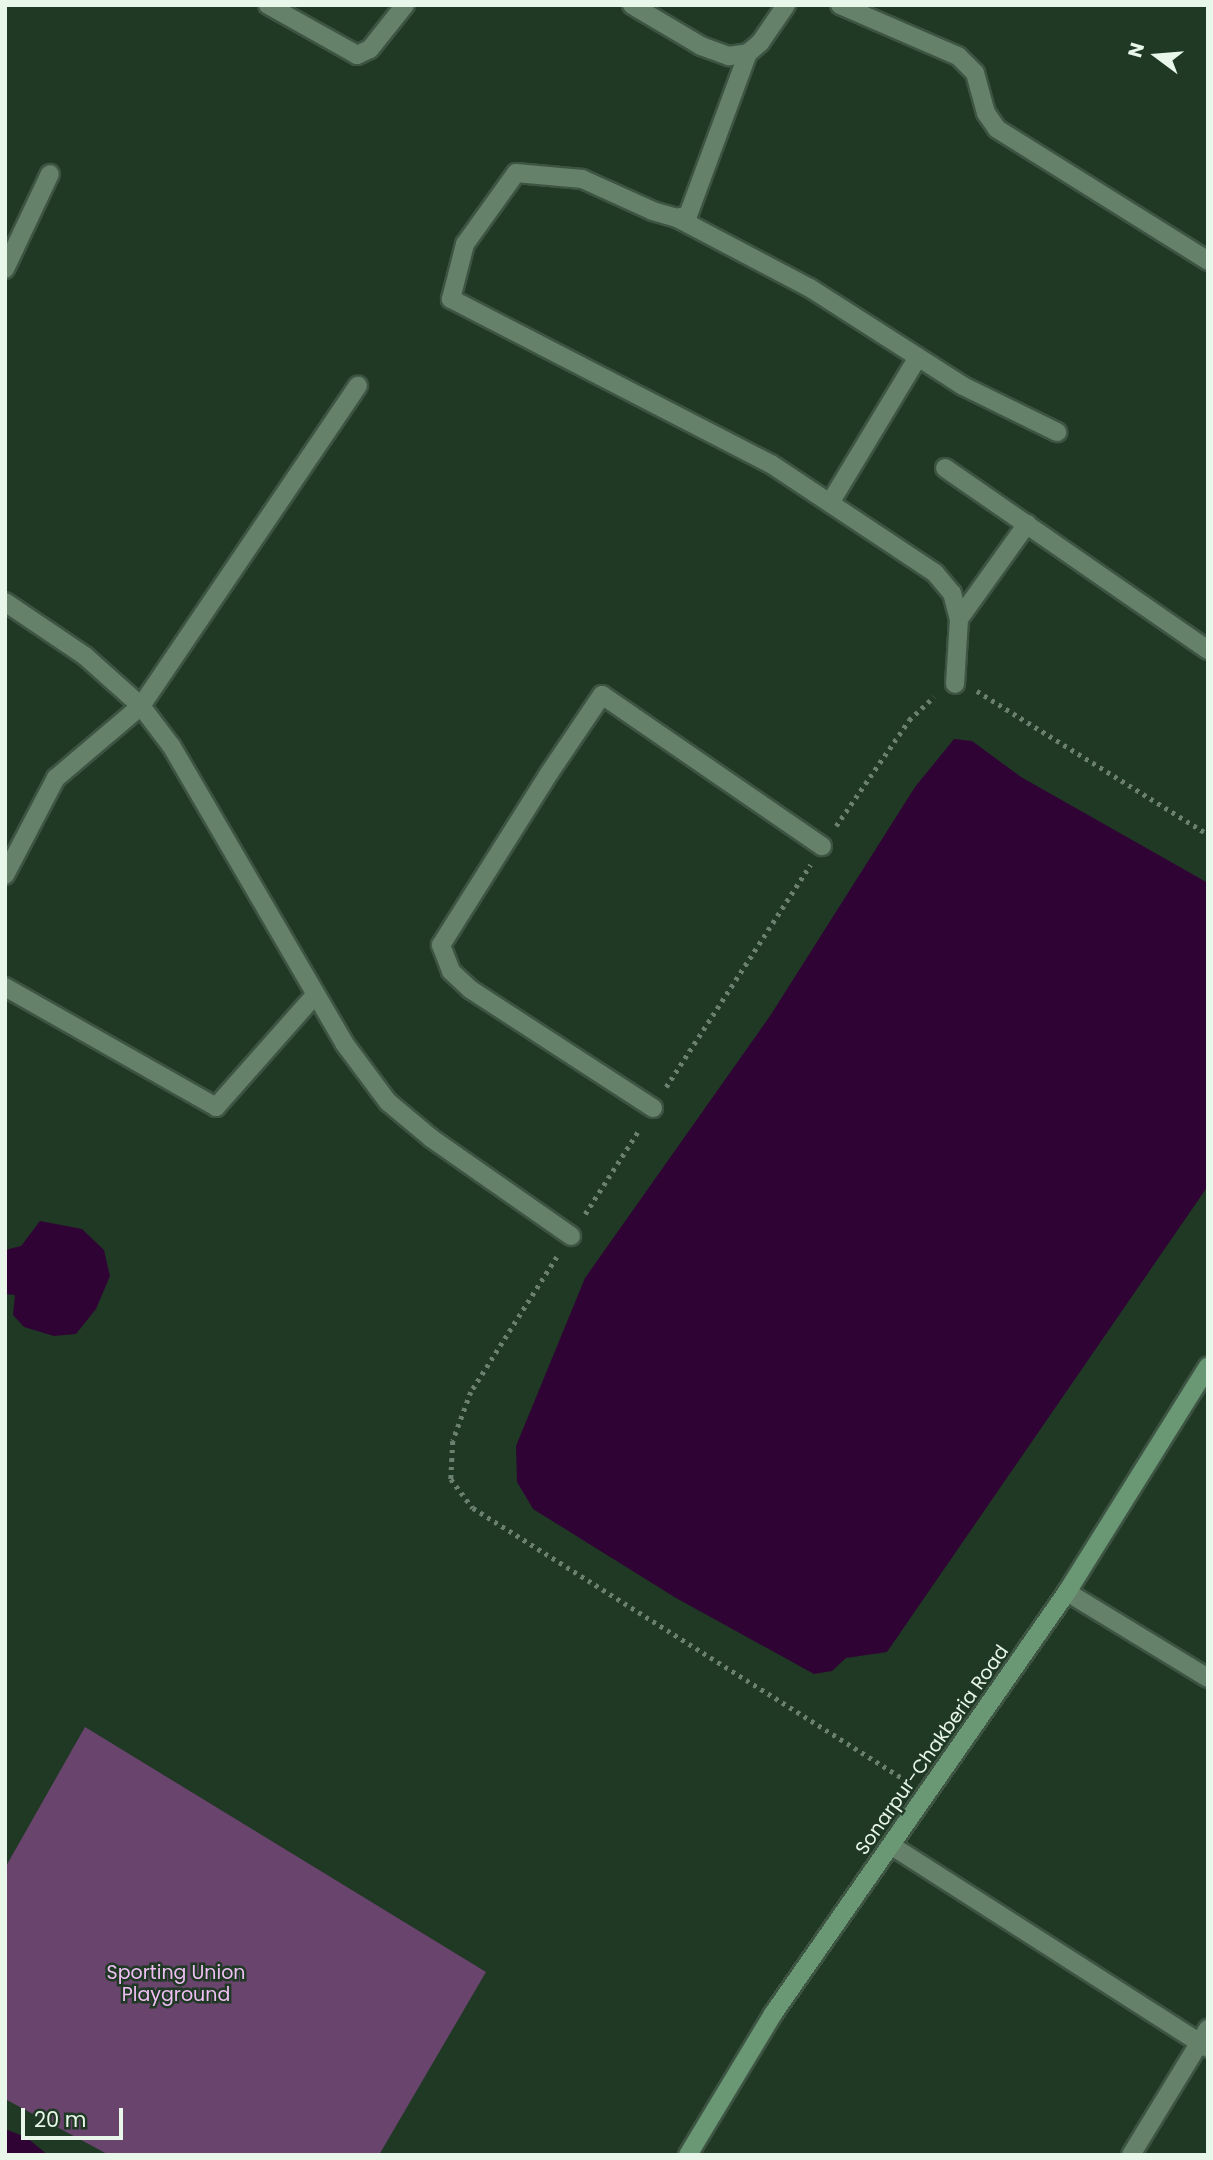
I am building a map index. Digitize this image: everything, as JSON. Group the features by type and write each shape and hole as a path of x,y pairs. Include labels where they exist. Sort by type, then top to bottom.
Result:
{"main road":[{"name":"Sonarpur-Chakberia Road","path":"688,2155 773,2014 1067,1592 1208,1366"}],"street":[{"path":"268,5 358,55 370,49 405,5"},
{"path":"632,5 701,46 729,56 748,52 761,43 786,5"},
{"path":"840,5 958,56 975,73 986,113 997,129 1208,261"},
{"path":"677,218 688,215 748,52"},
{"path":"955,684 959,619 952,593 935,573 771,464 451,299 465,244 516,173 582,179 677,218 810,288 962,386 1057,432"},
{"path":"5,270 50,174"},
{"path":"830,503 918,357"},
{"path":"5,875 56,778 141,706 358,385"},
{"path":"945,468 1208,650"},
{"path":"959,619 1027,524"},
{"path":"5,602 85,656 141,706 172,747 315,995 364,1074 388,1102 431,1138 570,1236"},
{"path":"653,1108 470,989 451,971 441,945 550,772 602,695 822,846"},
{"path":"5,987 216,1107 315,995"},
{"path":"1067,1592 1208,1678"},
{"path":"892,1846 1205,2040 1130,2155"}],"path":[{"path":"927,1794 473,1508 451,1479 453,1441 471,1392 822,846 909,720 955,684 990,695 1208,834"}],"green space":[{"name":"Sporting Union Playground","path":"85,1727 486,1972 379,2155 109,2155 5,2099 5,1868"}],"shaded area":[{"path":"954,739 972,741 1021,777 1208,883 1208,1186 887,1652 846,1658 832,1671 814,1674 676,1598 533,1509 517,1482 516,1446 585,1278 770,1016 915,787"},
{"path":"40,1221 82,1229 104,1250 110,1276 96,1309 76,1334 54,1336 24,1327 13,1315 15,1295 5,1294 5,1250 21,1246"},
{"path":"5,2129 26,2137 48,2155 5,2155"}]}
